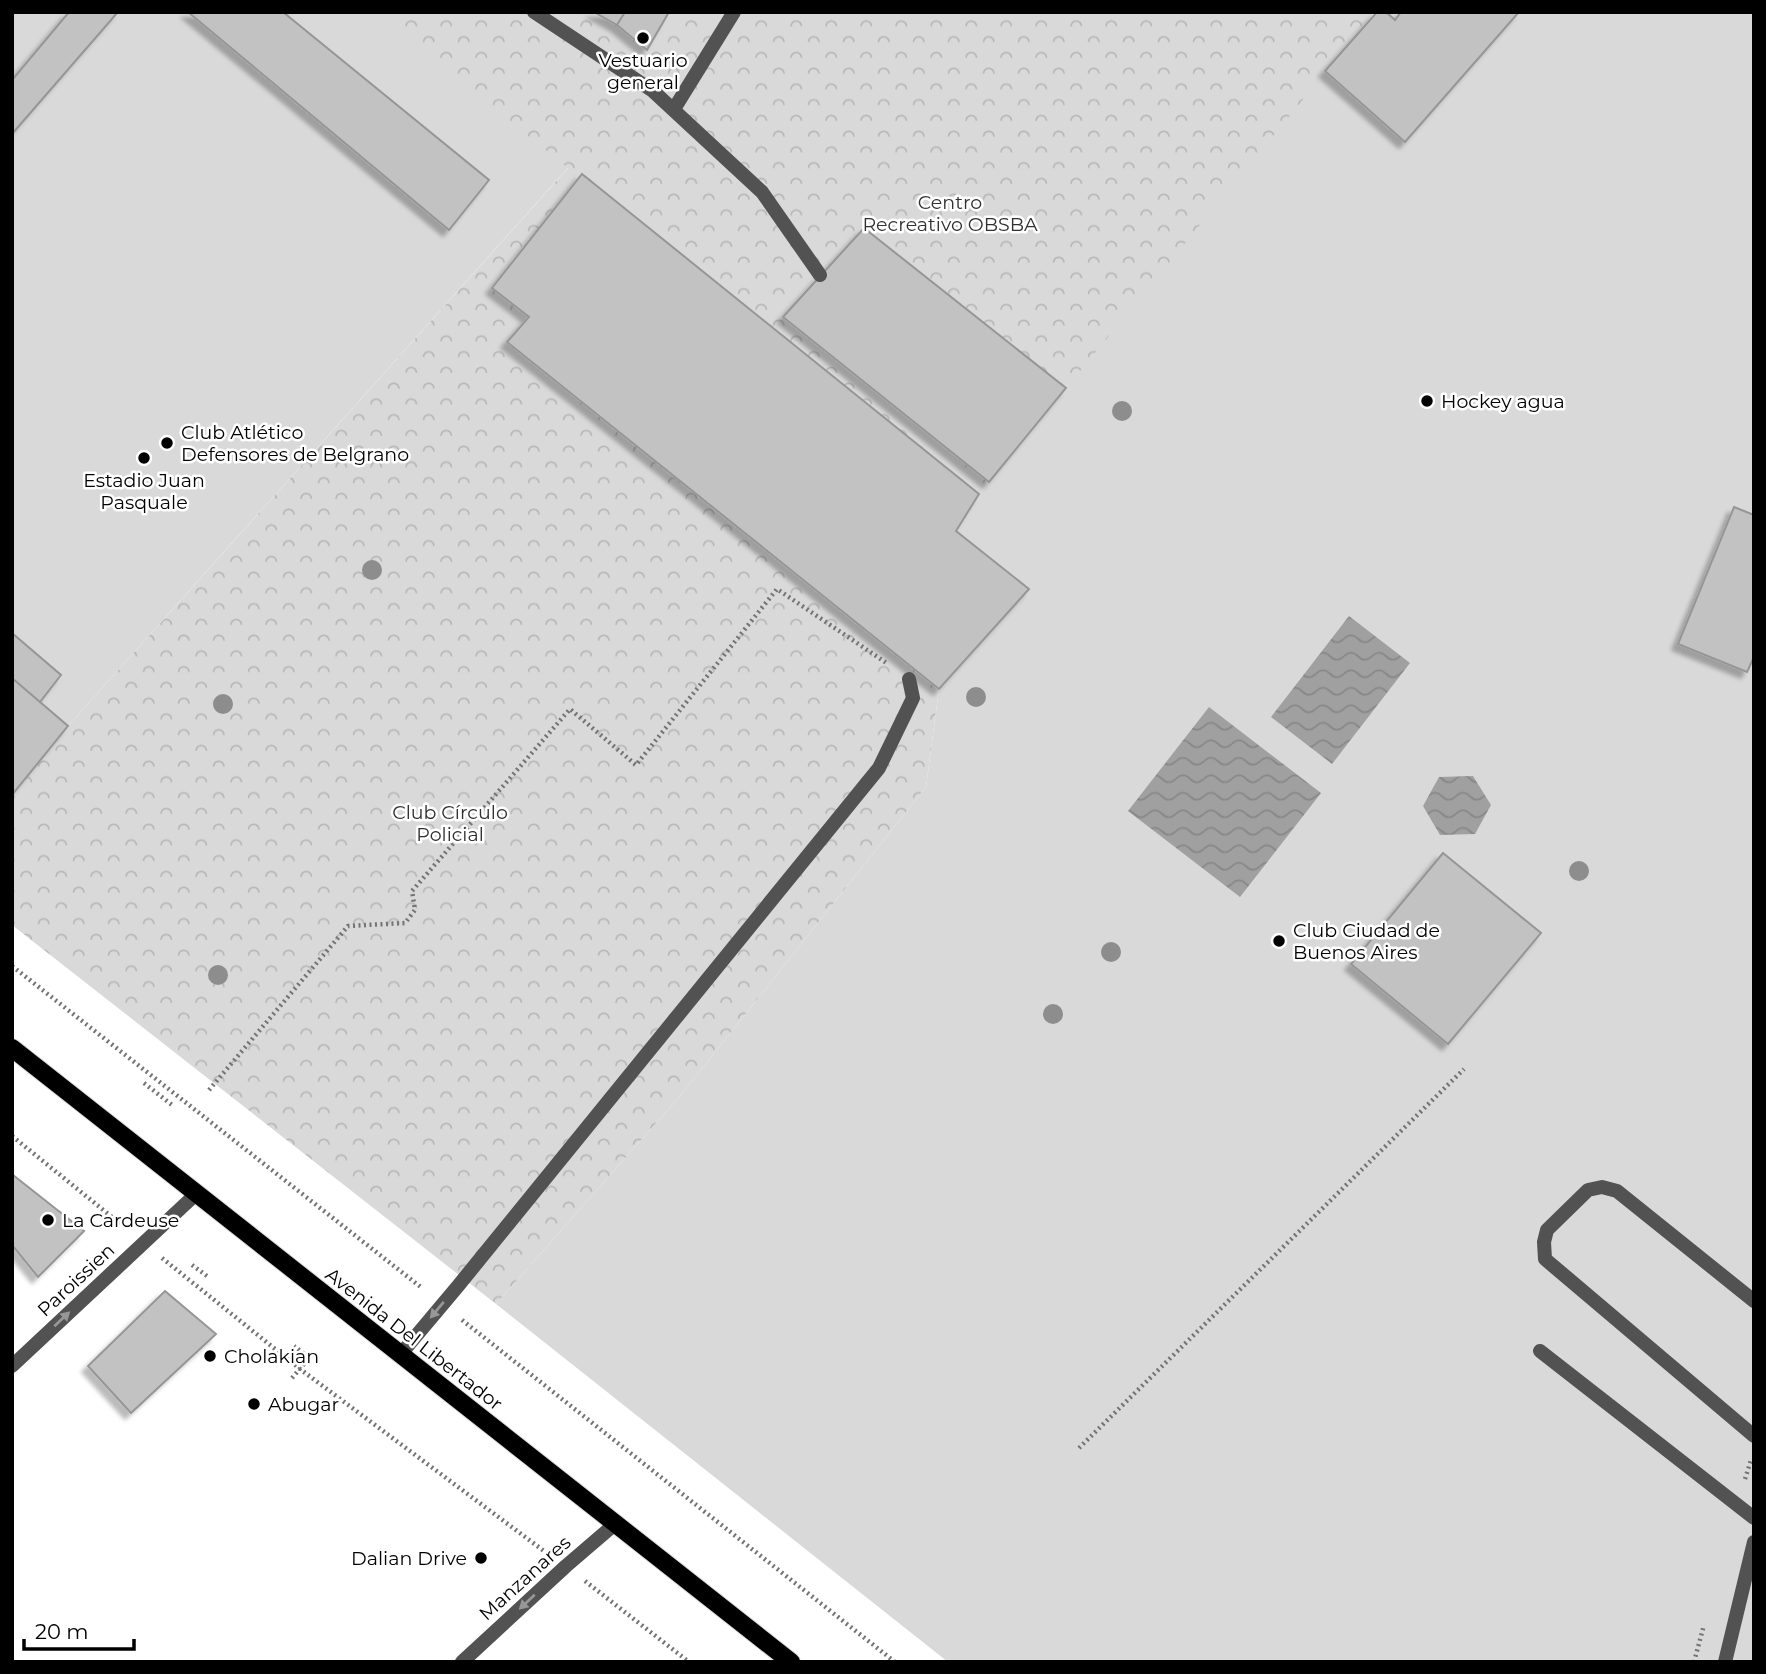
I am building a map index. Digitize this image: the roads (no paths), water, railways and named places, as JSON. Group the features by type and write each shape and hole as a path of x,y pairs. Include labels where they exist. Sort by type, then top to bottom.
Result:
{"main road":[{"name":"Avenida Del Libertador","path":"12,1048 791,1662"}],"street":[{"path":"534,12 653,91 674,109 762,192 820,275"},
{"path":"674,109 734,12"},
{"path":"400,1355 879,768 913,698 909,679"},
{"path":"1754,1301 1617,1191 1602,1187 1588,1190 1548,1230 1544,1242 1545,1259 1754,1436"},
{"name":"Paroissien","path":"12,1366 196,1194"},
{"path":"1540,1351 1754,1518"},
{"name":"Manzanares","path":"462,1662 615,1524"},
{"path":"1724,1662 1754,1542"}],"water":[{"path":"1349,616 1410,663 1332,764 1271,717"},
{"path":"1209,707 1321,793 1240,897 1128,811"},
{"path":"1473,776 1491,805 1475,834 1440,835 1423,806 1439,777"}],"place":[{"name":"Vestuario general","path":"643,38"},
{"name":"Hockey agua","path":"1427,401"},
{"name":"Club Atlético Defensores de Belgrano","path":"167,443"},
{"name":"Estadio Juan Pasquale","path":"144,458"},
{"name":"Club Ciudad de Buenos Aires","path":"1279,941"},
{"name":"La Cardeuse","path":"48,1220"},
{"name":"Cholakian","path":"210,1356"},
{"name":"Abugar","path":"254,1404"},
{"name":"Dalian Drive","path":"481,1558"}],"park label":[{"name":"Centro Recreativo OBSBA","path":"950,213"},
{"name":"Club Círculo Policial","path":"450,823"}]}
